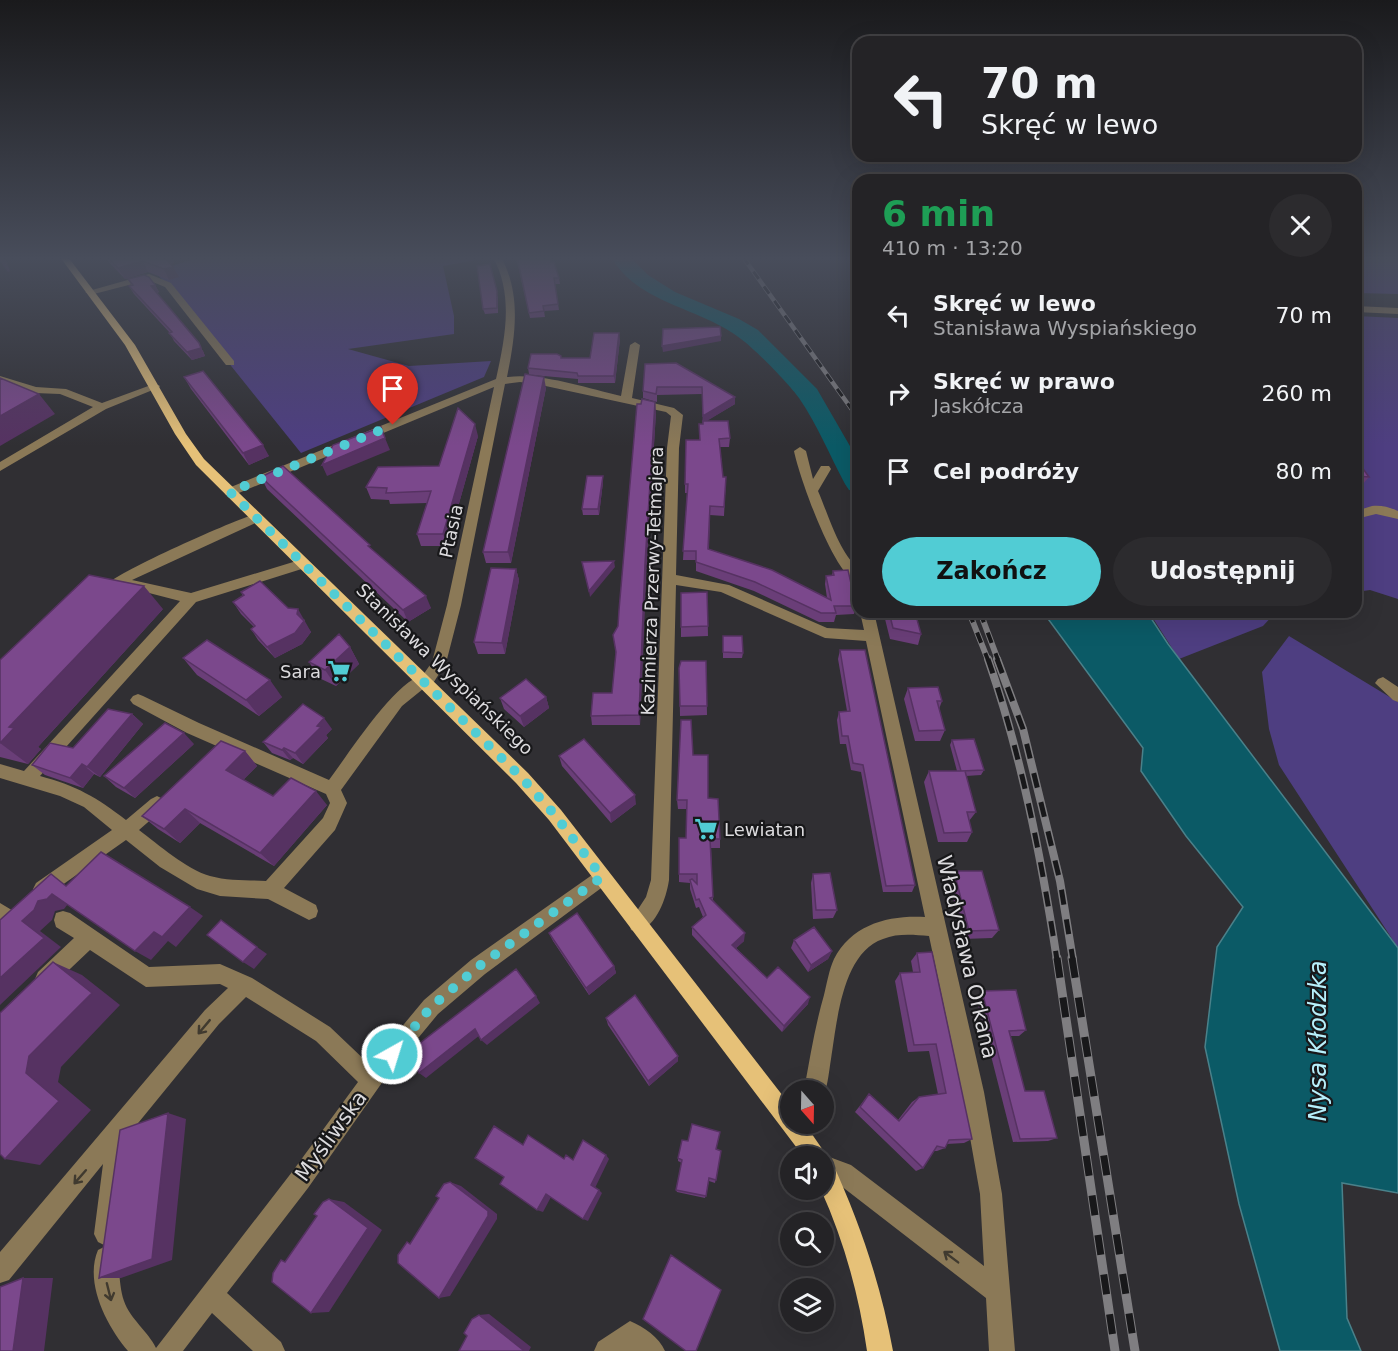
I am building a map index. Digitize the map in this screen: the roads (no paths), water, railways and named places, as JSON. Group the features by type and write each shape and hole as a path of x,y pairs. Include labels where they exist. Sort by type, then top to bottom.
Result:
{"main road":[{"name":"Stanisława Wyspiańskiego","path":"112,320 128,341 155,387 181,439 200,462 522,778 555,815 780,1106"},
{"path":"834,1194 862,1268 876,1322 880,1351"}],"street":[{"path":"196,320 230,363"},
{"name":"Ptasia","path":"424,682 439,663 454,605 510,336 510,320"},
{"path":"626,400 635,345"},
{"name":"Kazimierza Przerwy-Tetmajera","path":"500,381 520,379 670,410 677,415 673,448 660,879 658,897 649,912 638,923"},
{"path":"0,380 35,390 62,391 102,407"},
{"path":"230,492 500,381"},
{"path":"0,467 102,407 155,387"},
{"path":"800,451 801,465 812,492 838,551 852,571"},
{"path":"812,492 825,469"},
{"path":"1362,513 1373,509 1388,510 1396,515"},
{"path":"102,594 119,582 256,518"},
{"path":"119,582 191,598 303,564"},
{"path":"669,579 724,588 825,633 873,636"},
{"path":"27,779 191,598"},
{"name":"Władysława Orkana","path":"868,618 973,1092 991,1194 1002,1351"},
{"path":"332,789 397,702 424,682"},
{"path":"1383,683 1398,696"},
{"path":"138,700 332,789 339,803 329,824 270,890"},
{"path":"209,756 226,741"},
{"path":"0,771 63,790 90,802 166,861 203,883 220,887 270,890 309,911"},
{"path":"3,918 88,856 127,832 168,794"},
{"name":"Myśliwska","path":"167,1351 431,1007 478,967 602,877"},
{"path":"63,920 146,977 220,974 245,985 323,1034 372,1081"},
{"path":"817,1080 827,1020 842,964 858,943 879,930 905,925 935,927"},
{"path":"32,992 88,937"},
{"path":"0,1271 212,1017 245,985"},
{"path":"119,1130 105,1244 107,1288 116,1315 144,1351"},
{"path":"834,1171 843,1173 998,1292"},
{"path":"211,1294 272,1351"},
{"path":"607,1351 630,1334 652,1351"}],"water":[{"name":"Nysa Kłodzka","path":"1047,618 1151,618 1168,644 1398,948 1398,1193 1342,1183 1347,1318 1361,1351 1280,1351 1239,1204 1205,1047 1217,947 1243,907 1186,836 1141,771 1143,748"}],"waterway":[{"path":"725,320 750,335 809,394 852,473"}],"railway":[{"path":"788,320 852,410"},
{"path":"971,618 988,660"},
{"path":"982,618 998,660"},
{"path":"988,659 1021,770 1057,960"},
{"path":"997,659 1023,729 1060,881 1073,960"},
{"path":"1057,958 1115,1351"},
{"path":"1072,958 1135,1351"}],"place":[{"name":"Sara","path":"339,671"},
{"name":"Lewiatan","path":"706,829"}]}
